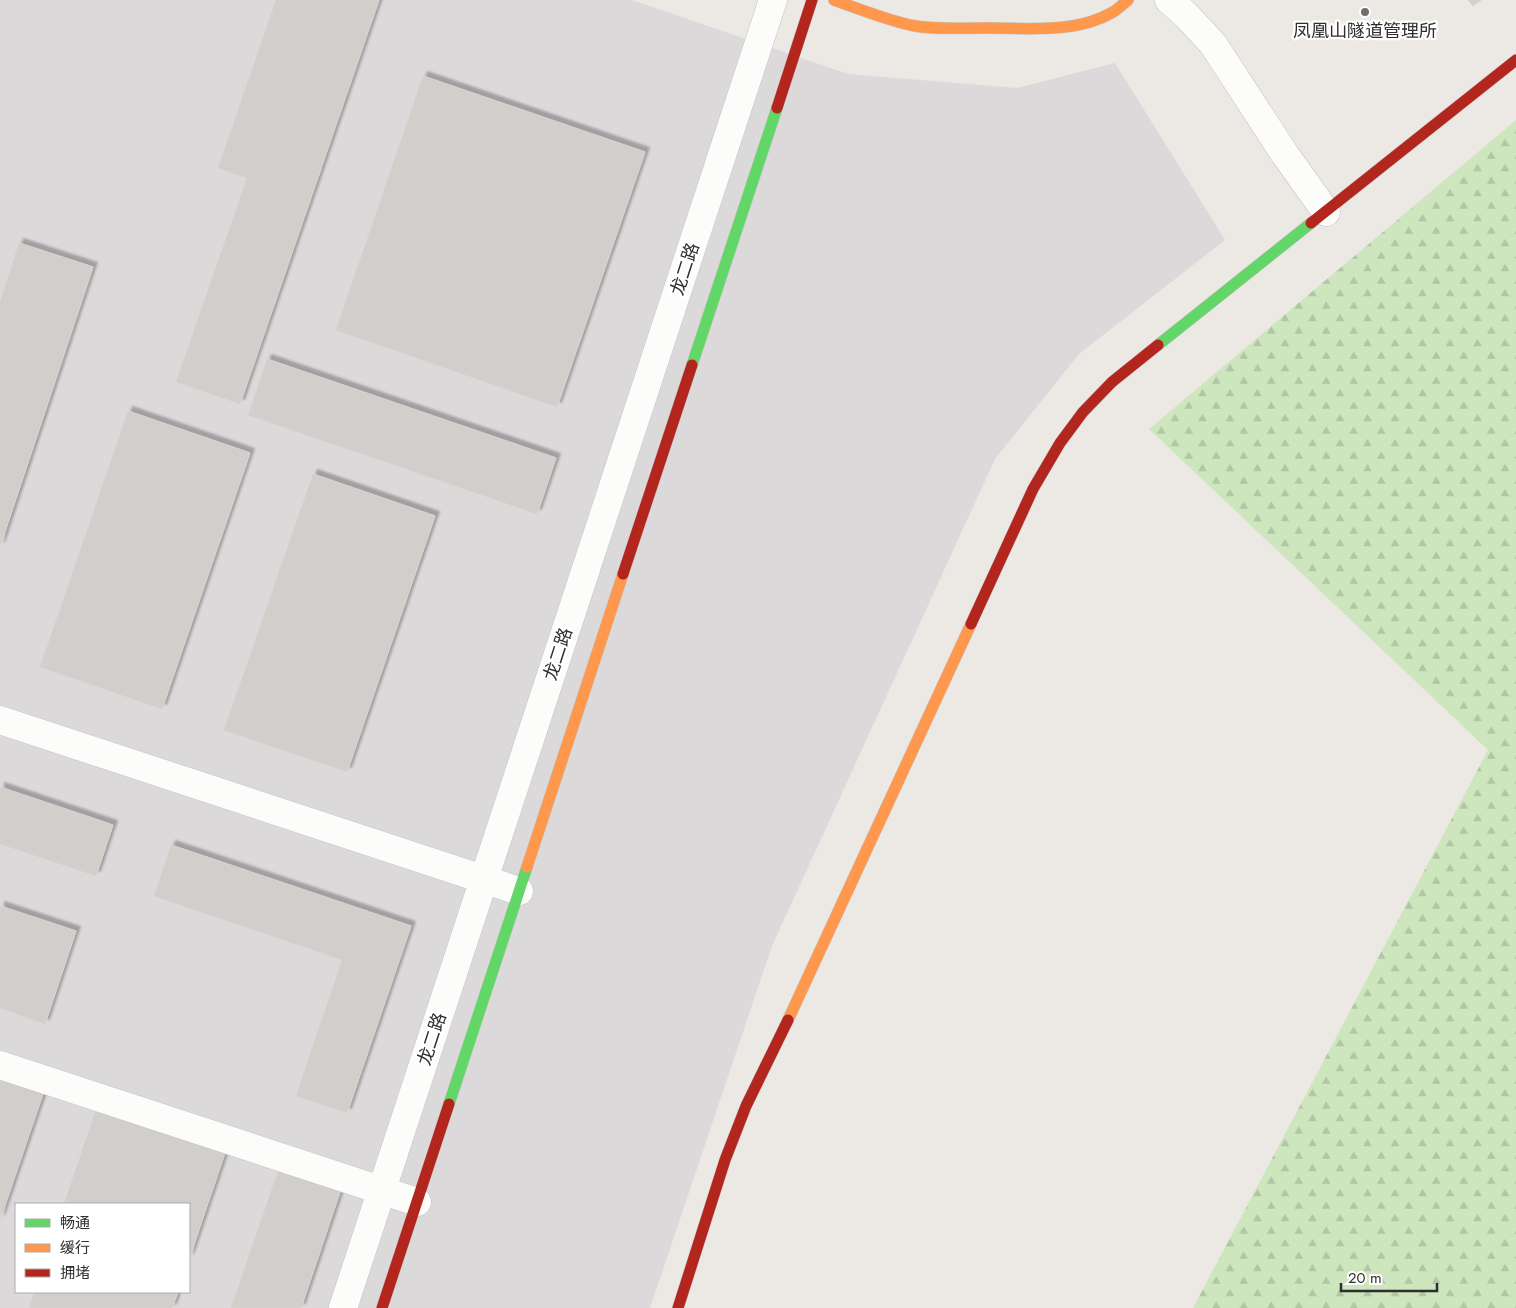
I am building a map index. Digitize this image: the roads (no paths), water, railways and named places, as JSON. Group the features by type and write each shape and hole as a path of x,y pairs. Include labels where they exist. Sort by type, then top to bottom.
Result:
{"street":[{"name":"龙二路","path":"343,1308 773,0"},
{"name":"龙二路","path":"382,1308 812,0"},
{"path":"834,0 881,17 907,24 935,28 1046,28 1076,25 1103,18 1128,0"},
{"path":"1184,5 1213,44 1284,153 1326,212"},
{"path":"678,1308 725,1160 746,1106 776,1046 1033,489 1060,443 1083,412 1112,382 1516,60"},
{"path":"0,720 519,891"},
{"path":"0,1065 417,1202"}],"place":[{"name":"凤凰山隧道管理所","path":"1365,12"}]}
